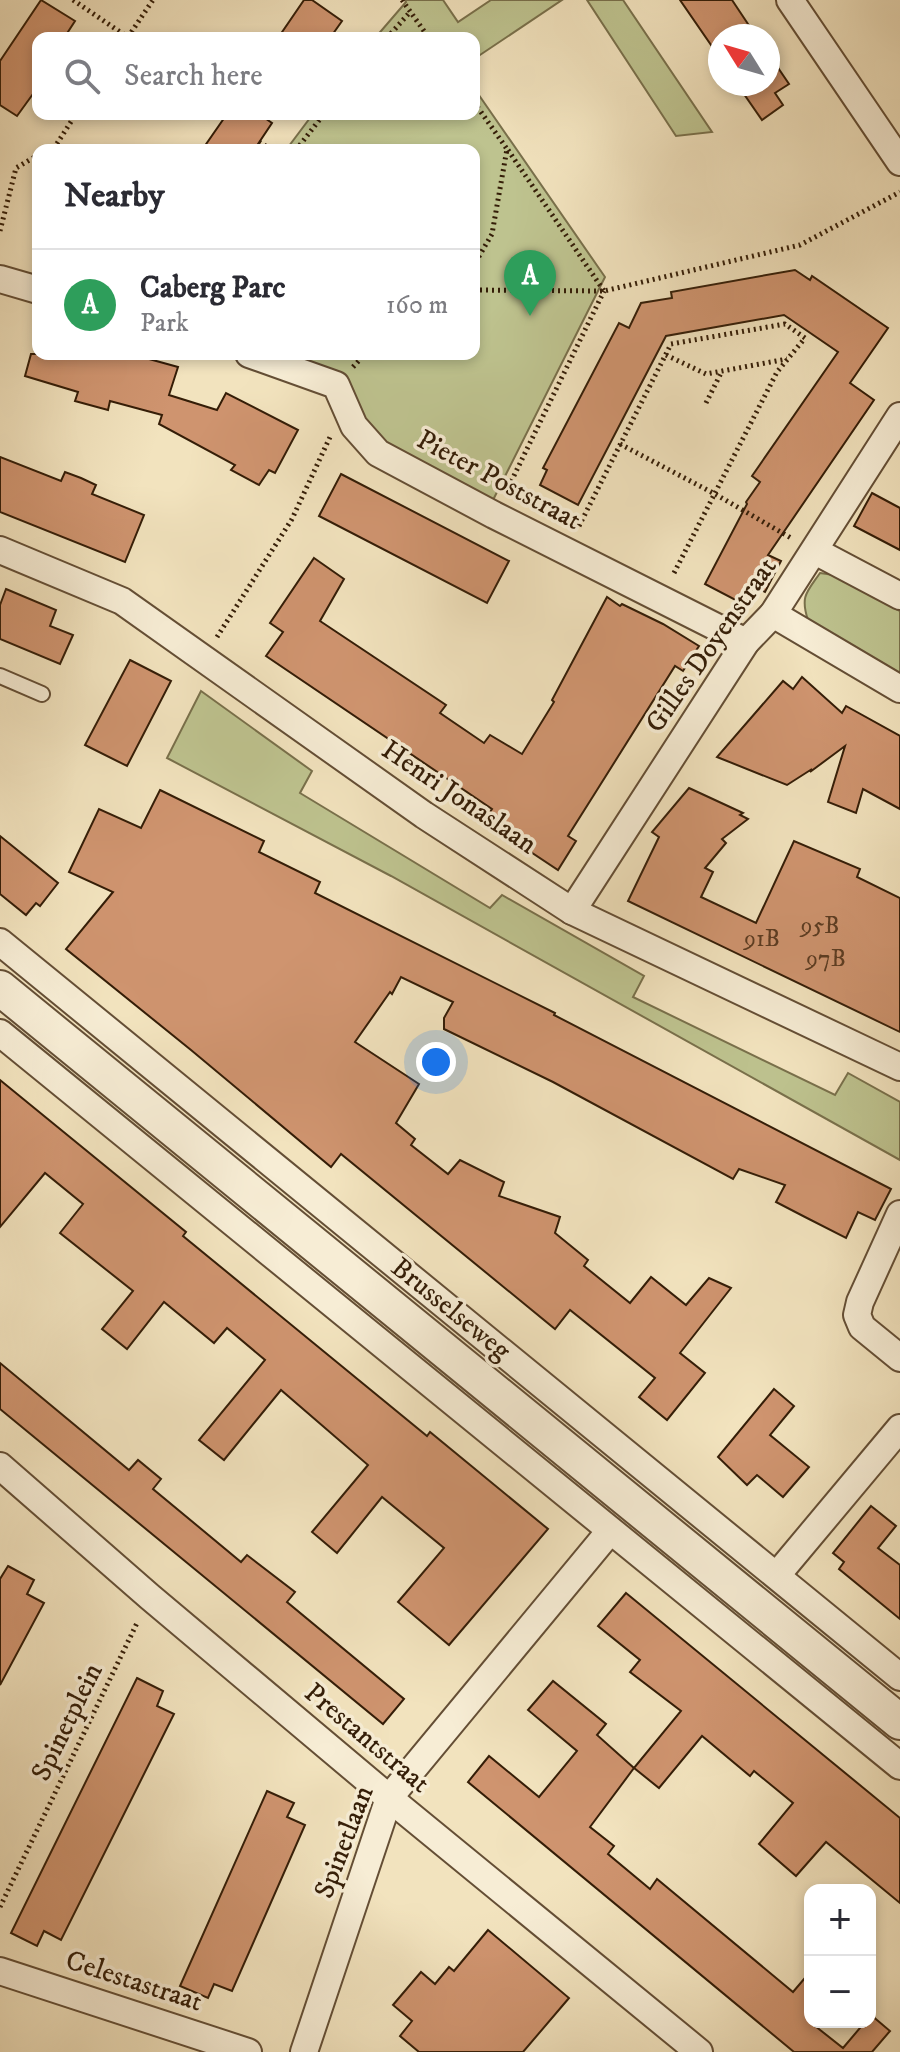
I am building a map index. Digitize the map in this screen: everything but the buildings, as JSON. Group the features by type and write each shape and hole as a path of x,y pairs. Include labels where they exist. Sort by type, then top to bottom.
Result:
{"street":[{"path":"790,0 900,162"},
{"path":"0,279 32,288"},
{"name":"Pieter Poststraat","path":"266,360 336,385 354,426 378,453 746,642"},
{"name":"Gilles Doyenstraat","path":"572,911 746,642 773,614 815,551 900,416"},
{"name":"Henri Jonaslaan","path":"0,550 122,601 424,815 572,911 900,1067"},
{"path":"815,551 900,596"},
{"path":"773,614 900,689"},
{"name":"Brusselseweg","path":"0,942 900,1677"},
{"name":"Brusselseweg","path":"0,988 900,1722"},
{"path":"0,1033 900,1766"},
{"path":"900,1214 857,1315 862,1327 900,1358"},
{"path":"777,1575 900,1428"},
{"name":"Prestantstraat","path":"2,1474 699,2052"},
{"name":"Spinetlaan","path":"304,2052 389,1798 610,1531"},
{"name":"Celestastraat","path":"0,1971 248,2052"}],"lane":[{"path":"0,676 42,694"}],"path":[{"path":"73,0 119,32"},
{"path":"132,32 153,0"},
{"path":"402,0 425,32"},
{"path":"392,32 410,11"},
{"path":"480,111 604,291"},
{"path":"57,144 72,120"},
{"path":"301,144 319,120"},
{"path":"480,255 492,234 507,149"},
{"path":"0,231 16,168 32,159"},
{"path":"480,290 604,291 800,245 900,192"},
{"path":"494,515 604,291"},
{"path":"566,551 671,344 785,324 805,338 777,372 661,599"},
{"path":"666,355 706,374 788,359"},
{"path":"706,403 722,372"},
{"path":"203,658 292,519 336,424 346,410"},
{"path":"620,444 815,551"},
{"name":"Spinetplein","path":"0,1907 150,1597"}],"green space":[{"path":"443,0 458,22 491,0 562,0 480,55 480,32 380,32 406,2"},
{"path":"587,0 623,0 712,132 676,136"},
{"path":"480,97 605,277 489,508 376,438 337,371 305,360 480,360 480,144 290,144 308,120 480,120"},
{"path":"820,573 834,575 900,611 900,675 808,620 805,600"},
{"path":"201,691 312,771 300,793 490,908 502,895 644,976 633,997 835,1095 848,1073 900,1102 900,1160 391,876 167,758"}],"place":[{"name":"Caberg Parc","path":"530,316"}]}
